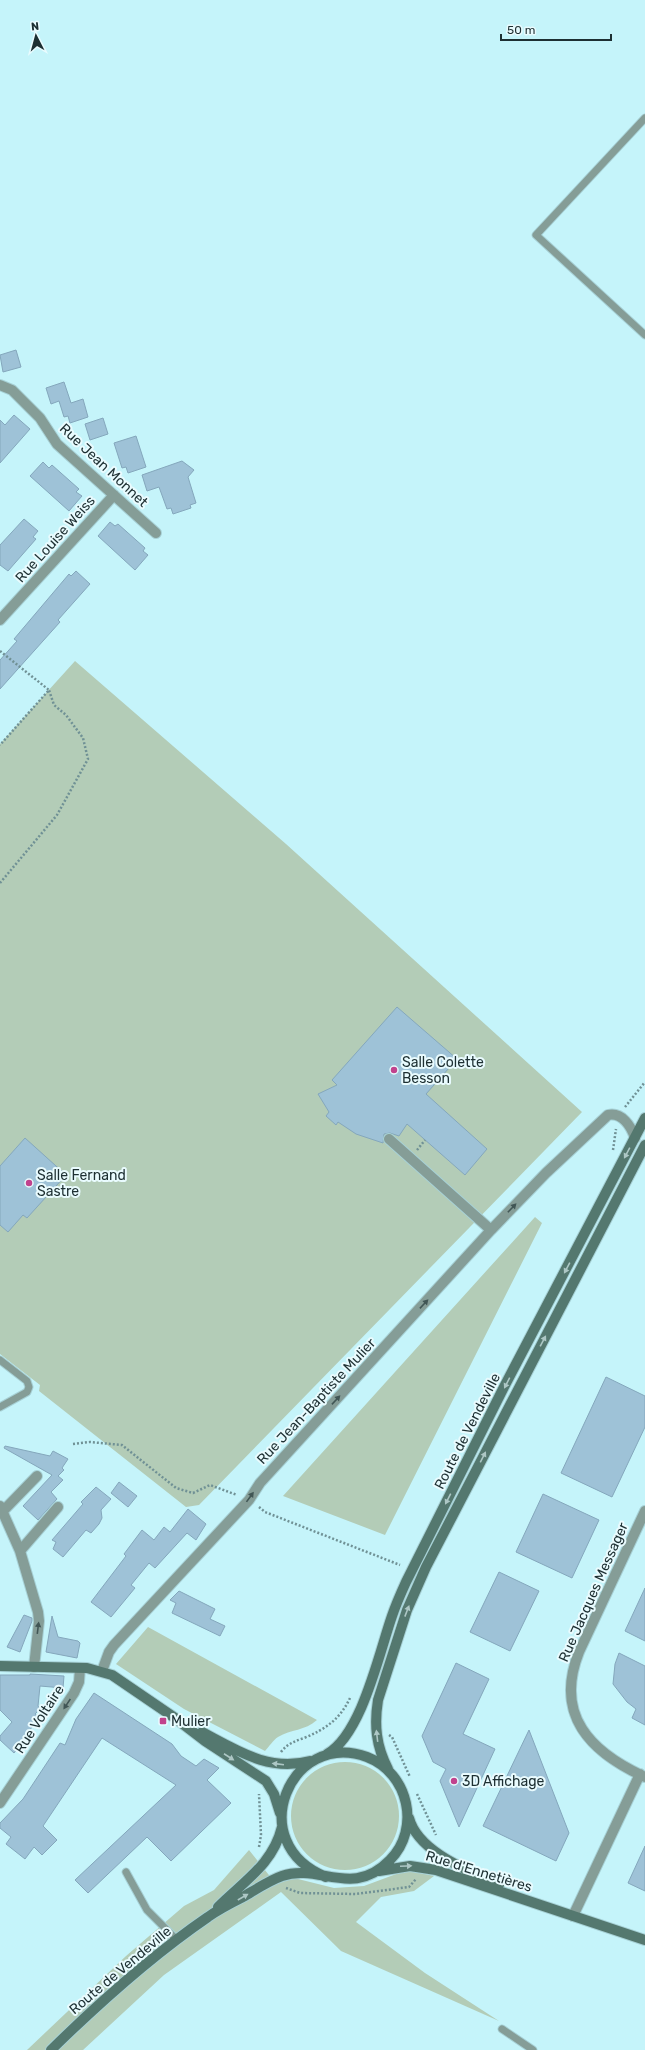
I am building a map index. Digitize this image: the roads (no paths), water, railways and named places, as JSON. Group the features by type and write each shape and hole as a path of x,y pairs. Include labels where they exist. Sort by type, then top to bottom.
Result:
{"main road":[{"name":"Route de Vendeville","path":"319,1759 342,1742 352,1725 406,1582 504,1387 645,1118"},
{"name":"Route de Vendeville","path":"390,1772 379,1748 376,1730 378,1700 400,1631 417,1588 482,1458 645,1145"},
{"path":"0,1666 80,1668 102,1671 116,1678 175,1718 205,1741 266,1781 274,1794 288,1844 297,1858 310,1869 326,1877"},
{"path":"175,1718 246,1755 268,1763 292,1765 342,1753 355,1754 374,1760 390,1772 398,1782 404,1794 408,1814 406,1831 395,1854 383,1866 368,1875 343,1880 301,1873 281,1876 209,1916"},
{"path":"209,1916 267,1860 279,1840 282,1823 282,1804 290,1784 299,1773 319,1759"},
{"name":"Rue d'Ennetières","path":"408,1814 414,1831 431,1849 478,1876 535,1902"},
{"name":"Rue d'Ennetières","path":"368,1875 398,1866 422,1867 535,1902 645,1940"},
{"name":"Route de Vendeville","path":"51,2050 110,1995 177,1940 209,1916"}],"street":[{"name":"Rue Jean Monnet","path":"0,385 12,390 38,415 54,440 156,533"},
{"name":"Rue Louise Weiss","path":"0,620 114,495"},
{"name":"Rue Jean-Baptiste Mulier","path":"102,1671 111,1648 249,1500 260,1483 491,1230 546,1173 606,1116 614,1114 622,1117 630,1127 635,1138"},
{"path":"389,1139 491,1230"},
{"path":"34,1666 39,1621 20,1551 1,1508 36,1476"},
{"path":"20,1551 58,1506"},
{"name":"Rue Jacques Messager","path":"573,1916 643,1776 610,1758 593,1744 577,1718 571,1687 572,1673 579,1652 645,1511"},
{"name":"Rue Voltaire","path":"0,1803 74,1693 79,1682 80,1668"}],"lane":[{"path":"645,118 536,235 645,335"},
{"path":"0,1360 27,1381 29,1387 27,1392 0,1407"},
{"path":"126,1872 147,1910 177,1940"},
{"path":"502,2029 533,2050"}],"place":[{"name":"Salle Colette Besson","path":"394,1070"},
{"name":"Salle Fernand Sastre","path":"29,1183"},
{"name":"Mulier","path":"163,1721"},
{"name":"3D Affichage","path":"454,1781"}]}
